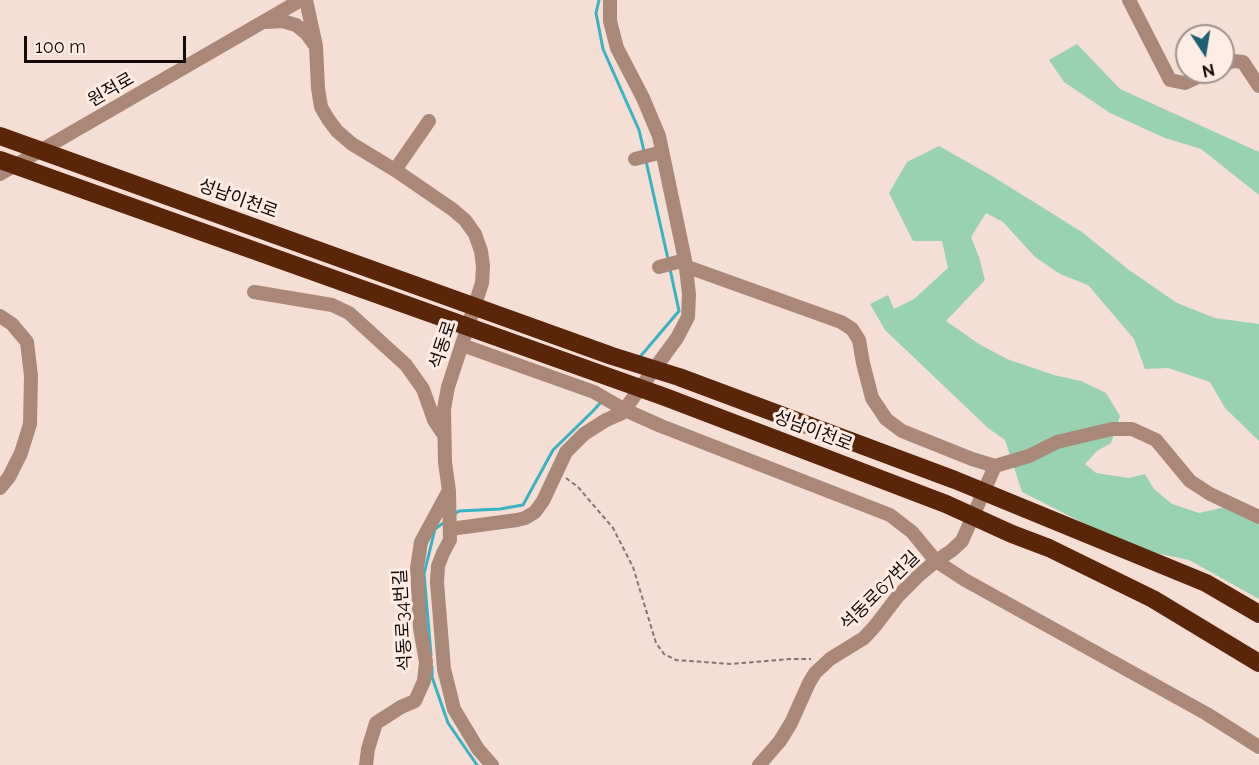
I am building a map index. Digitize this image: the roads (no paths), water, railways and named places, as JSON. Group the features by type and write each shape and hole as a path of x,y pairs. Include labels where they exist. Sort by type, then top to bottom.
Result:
{"highway":[{"name":"성남이천로","path":"5,138 612,356 679,377 955,480 1206,583 1259,614"},
{"name":"성남이천로","path":"0,160 665,397 946,504 1049,548 1153,599 1259,663"}],"street":[{"name":"원적로","path":"0,174 301,0"},
{"name":"석동로","path":"306,0 316,46 321,106 328,119 337,131 352,144 395,170 465,220 475,234 481,251 482,283 448,387 444,409 450,540 438,566 437,582 444,669 454,709 478,749 492,765"},
{"path":"450,528 525,518 535,512 543,501 566,452 584,434 622,413 621,408 676,338 688,317 689,294 674,264 659,153 659,136 643,98 617,48 610,21 610,0"},
{"path":"1130,0 1170,80 1175,81"},
{"path":"262,22 282,21 296,25 316,46"},
{"path":"1235,61 1243,62 1259,86"},
{"path":"395,170 429,121"},
{"path":"637,158 659,153"},
{"path":"674,264 810,310 841,322 852,329 859,340 872,398 886,419 902,430 995,466 1029,456 1057,442 1112,429 1132,429 1156,440 1190,481 1210,494 1259,517"},
{"path":"254,292 332,304 349,312 406,365 423,389 434,420 444,435"},
{"path":"0,316 12,324 27,342 31,376 30,424 21,453 9,477 0,488"},
{"path":"462,345 594,392 621,408 661,426 890,515 912,532 936,561 965,580 1207,714 1259,747"},
{"name":"석동로67번길","path":"759,765 780,741 791,723 815,673 830,659 864,638 898,596 962,541 995,466"},
{"name":"석동로34번길","path":"366,765 376,723 415,700 424,681 426,662 420,628 417,568 421,542 449,491"}],"waterway":[{"path":"599,0 596,13 603,49 639,130 644,151"},
{"path":"646,161 668,259"},
{"path":"639,358 679,311 670,269"},
{"path":"453,515 459,511 500,509 523,505 553,450 602,401"},
{"path":"431,655 424,574 435,529 446,521"},
{"path":"432,667 432,677 448,723 477,765"}]}
